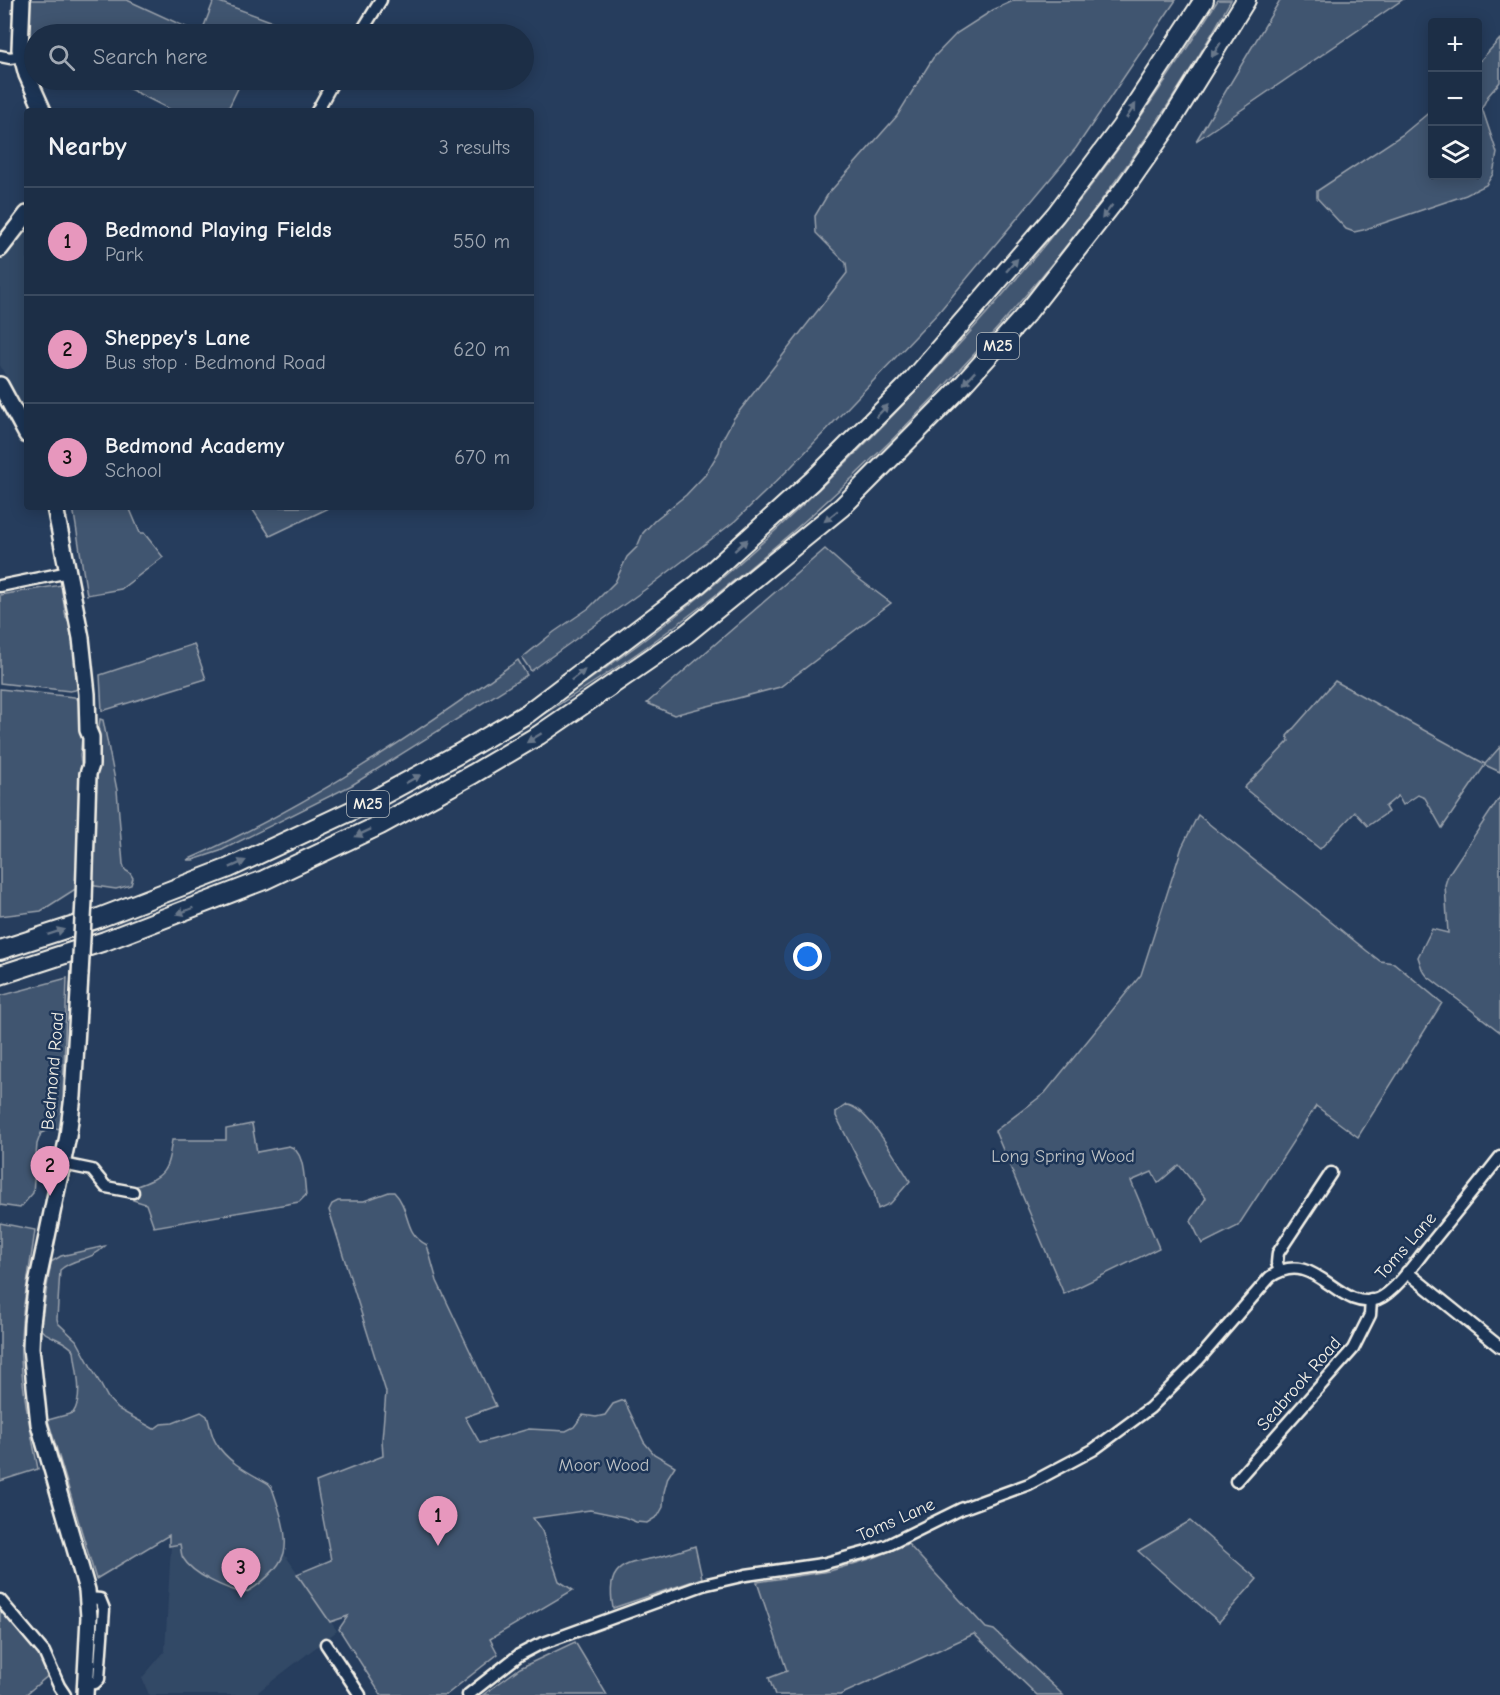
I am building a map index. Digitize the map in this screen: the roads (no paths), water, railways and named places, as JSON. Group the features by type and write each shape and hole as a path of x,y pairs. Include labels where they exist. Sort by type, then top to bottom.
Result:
{"highway":[{"name":"M25","path":"0,950 99,918 229,868 366,804 460,753 528,712 698,585 812,481 906,387 1056,214 1121,128 1204,0"},
{"name":"M25","path":"0,975 105,941 264,880 380,825 539,735 686,634 842,507 989,357 1027,313 1124,189 1201,74 1246,0"}],"street":[{"path":"22,0 19,27 21,56 24,64"},
{"path":"366,24 381,0"},
{"path":"0,56 10,58 21,56"},
{"path":"35,90 42,108"},
{"path":"320,108 329,90"},
{"path":"0,249 24,218"},
{"path":"0,385 24,429"},
{"name":"Bedmond Road","path":"56,510 81,638 88,730 91,737 91,765 88,774 84,900 73,1096 63,1164 36,1288 32,1323 32,1371 39,1424 88,1598 85,1689"},
{"path":"0,586 69,572"},
{"name":"Toms Lane","path":"468,1695 519,1655 538,1645 703,1585 746,1575 822,1564 867,1552 905,1537 961,1509 1029,1484 1073,1462 1102,1444 1150,1408 1199,1359 1270,1277 1280,1271 1288,1268 1304,1269 1350,1297 1362,1301 1387,1294 1500,1157"},
{"path":"63,1164 92,1170 106,1187 133,1192"},
{"path":"1280,1271 1278,1253 1331,1173"},
{"path":"1407,1272 1500,1347"},
{"name":"Seabrook Road","path":"1236,1481 1353,1349 1370,1315 1371,1300"},
{"path":"0,1600 44,1652 65,1695"},
{"path":"326,1644 360,1695"}],"place":[{"name":"Sheppey's Lane","path":"50,1196"},
{"name":"Bedmond Playing Fields","path":"438,1546"},
{"name":"Bedmond Academy","path":"241,1598"}],"park label":[{"name":"Long Spring Wood","path":"1063,1156"},
{"name":"Moor Wood","path":"604,1465"}]}
